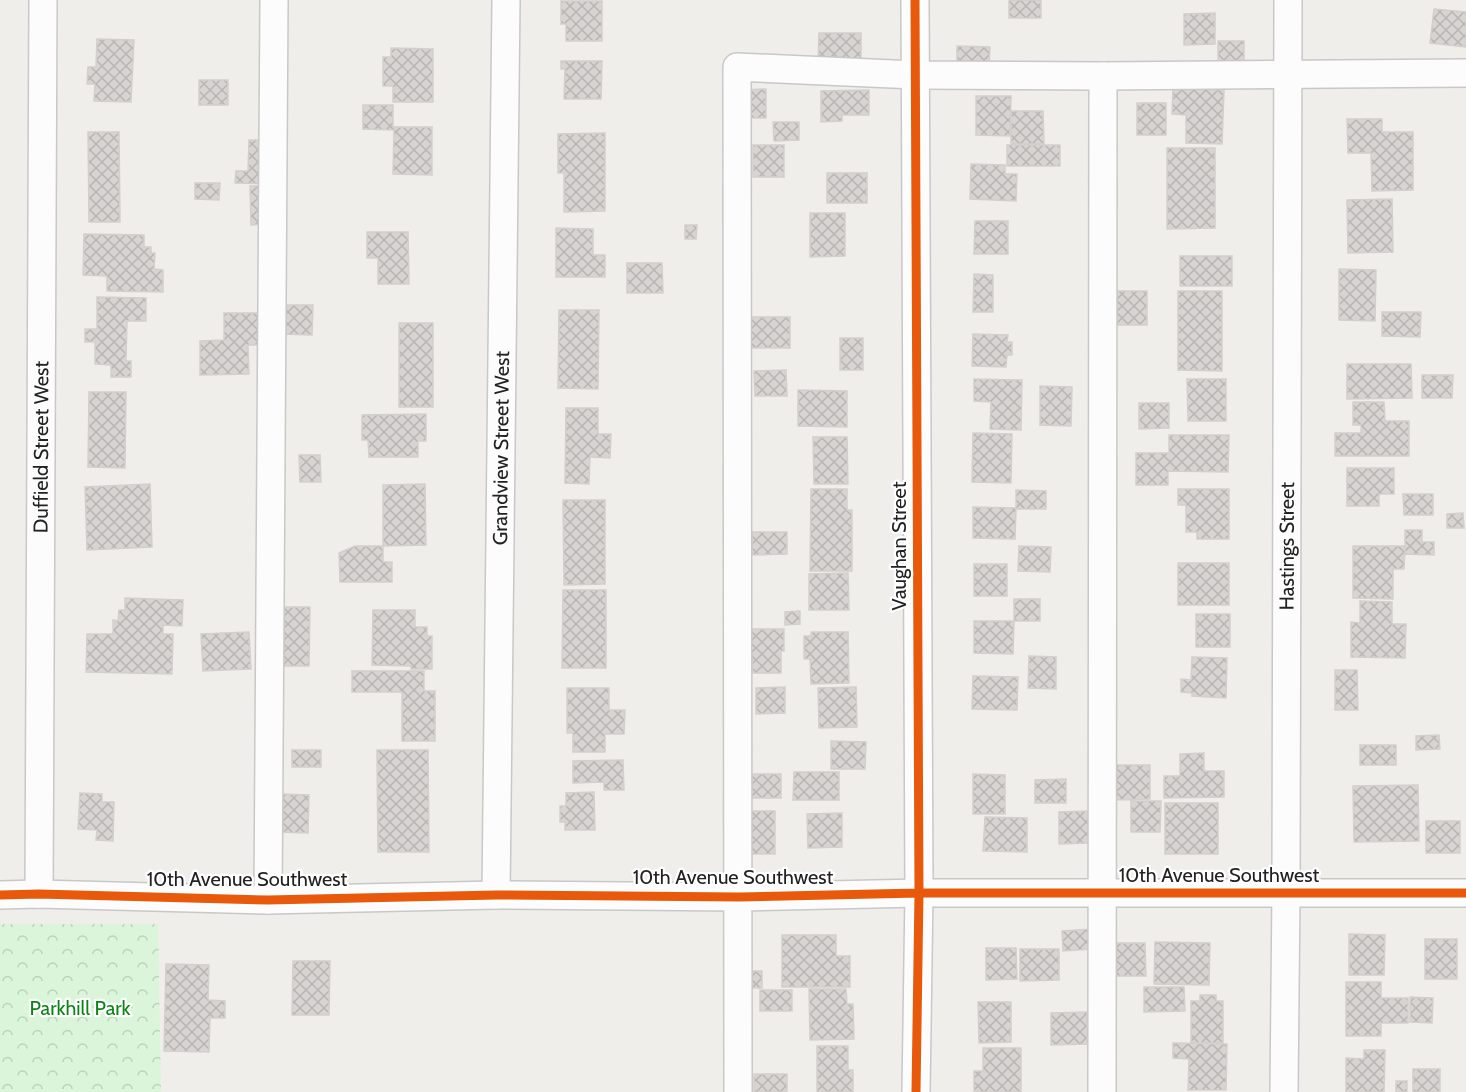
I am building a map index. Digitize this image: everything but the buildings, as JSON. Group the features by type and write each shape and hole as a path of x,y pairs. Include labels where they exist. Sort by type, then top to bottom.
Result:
{"street":[{"name":"Duffield Street West","path":"39,894 43,0"},
{"path":"268,900 274,0"},
{"name":"Grandview Street West","path":"496,895 506,0"},
{"name":"Vaughan Street","path":"915,0 919,894 916,1092"},
{"name":"Hastings Street","path":"1284,1092 1288,0"},
{"path":"738,1092 736,67 915,75 1466,73"},
{"path":"1101,1092 1103,76"},
{"name":"10th Avenue Southwest","path":"0,895 268,900 496,895 739,897 919,894 1466,893"}],"green space":[{"name":"Parkhill Park","path":"0,924 158,924 161,1092 0,1092"}],"cycle path":[{"path":"915,0 919,893 916,1092"},
{"path":"0,895 268,900 496,895 739,897 919,893 1466,893"}]}
